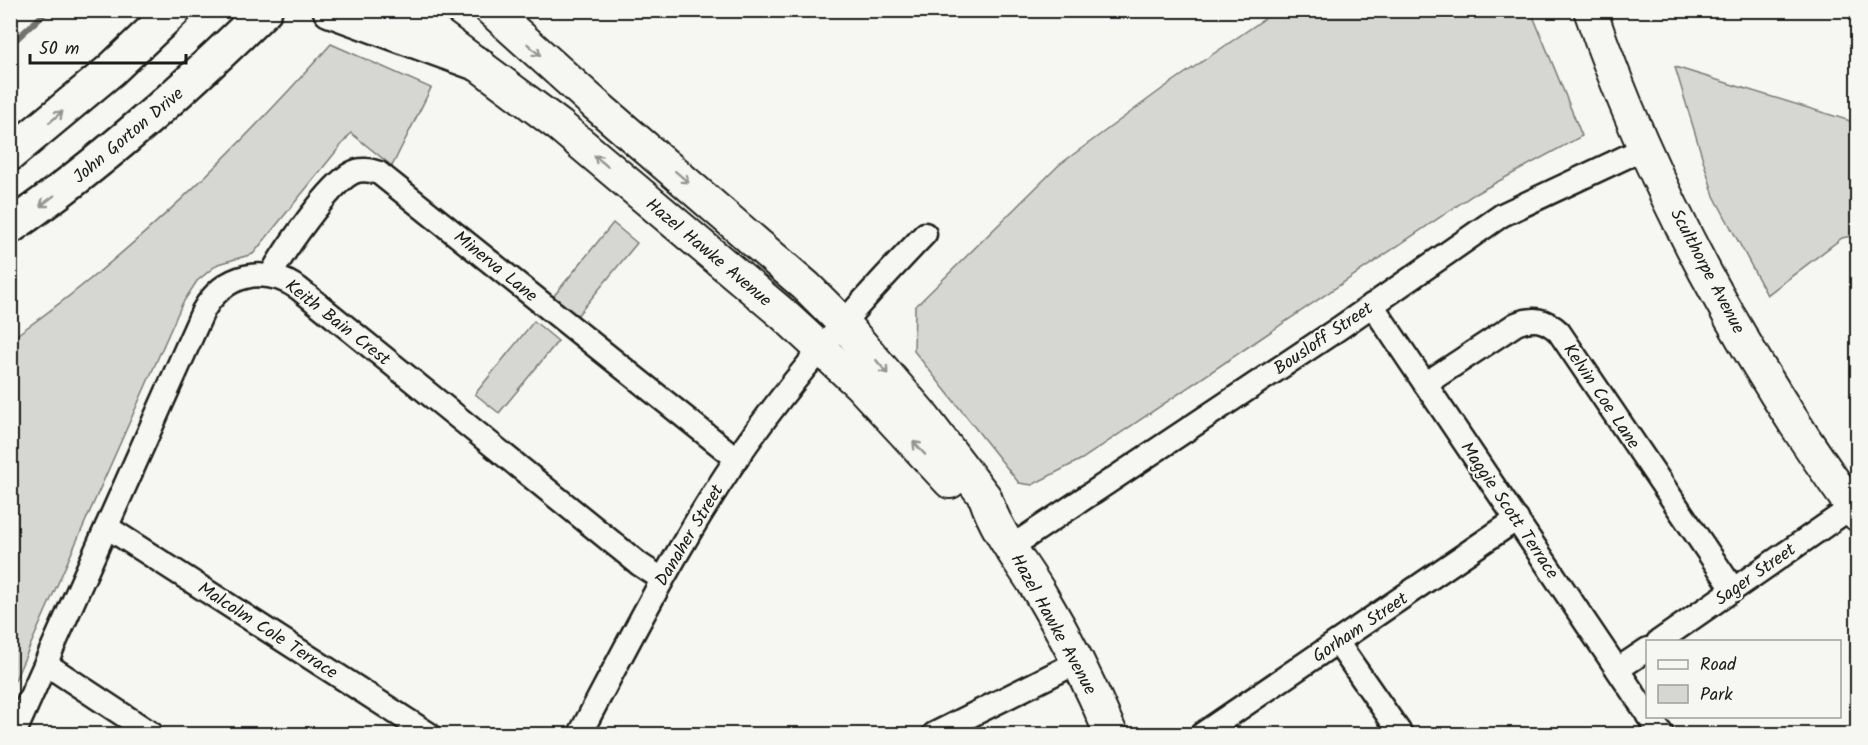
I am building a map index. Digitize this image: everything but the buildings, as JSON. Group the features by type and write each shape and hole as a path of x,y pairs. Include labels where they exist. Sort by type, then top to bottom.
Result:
{"main road":[{"path":"10,154 111,70 174,10"},
{"name":"John Gorton Drive","path":"10,227 80,176 136,130 265,10"},
{"path":"330,10 478,64"}],"street":[{"name":"Hazel Hawke Avenue","path":"405,10 560,126 784,315 860,385 968,502 991,517"},
{"name":"Hazel Hawke Avenue","path":"491,10 595,105 799,280 843,323 921,414 985,497 991,517 1078,662 1111,735"},
{"name":"Sculthorpe Avenue","path":"1590,10 1607,60 1645,148 1689,238 1739,330 1793,420 1855,511"},
{"name":"Bousloff Street","path":"1011,547 1502,215 1645,148"},
{"name":"Minerva Lane","path":"271,275 288,246 345,177 362,170 379,173 736,459"},
{"name":"Danaher Street","path":"580,735 662,579 736,459 843,323 925,234"},
{"name":"Keith Bain Crest","path":"14,735 208,301 227,283 252,274 271,275 298,288 639,564 662,579"},
{"name":"Maggie Scott Terrace","path":"1372,305 1646,713"},
{"name":"Kelvin Coe Lane","path":"1425,384 1516,324 1529,319 1551,324 1559,332 1733,589"},
{"name":"Sager Street","path":"1661,640 1733,589 1855,511"},
{"name":"Gorham Street","path":"1202,735 1517,519"},
{"name":"Malcolm Cole Terrace","path":"107,526 429,735"},
{"path":"1337,642 1401,735"},
{"path":"1618,669 1646,650"},
{"path":"937,733 1078,662"},
{"path":"46,664 152,735"},
{"name":"Maggie Scott Terrace","path":"1649,718 1662,735"}],"green space":[{"path":"1276,11 1531,11 1582,136 1473,195 1082,459 1032,485 1019,483 914,351 915,307 1059,165 1162,89"},
{"path":"331,44 431,88 392,166 351,133 253,254 218,264 197,281 182,304 11,689 11,339 98,273 180,201 257,124"},
{"path":"1675,67 1857,123 1857,235 1842,238 1767,295 1714,196"},
{"path":"613,223 637,243 577,316 553,297"},
{"path":"534,321 558,341 499,413 475,394"}],"waterway":[{"path":"10,45 48,10"}]}
